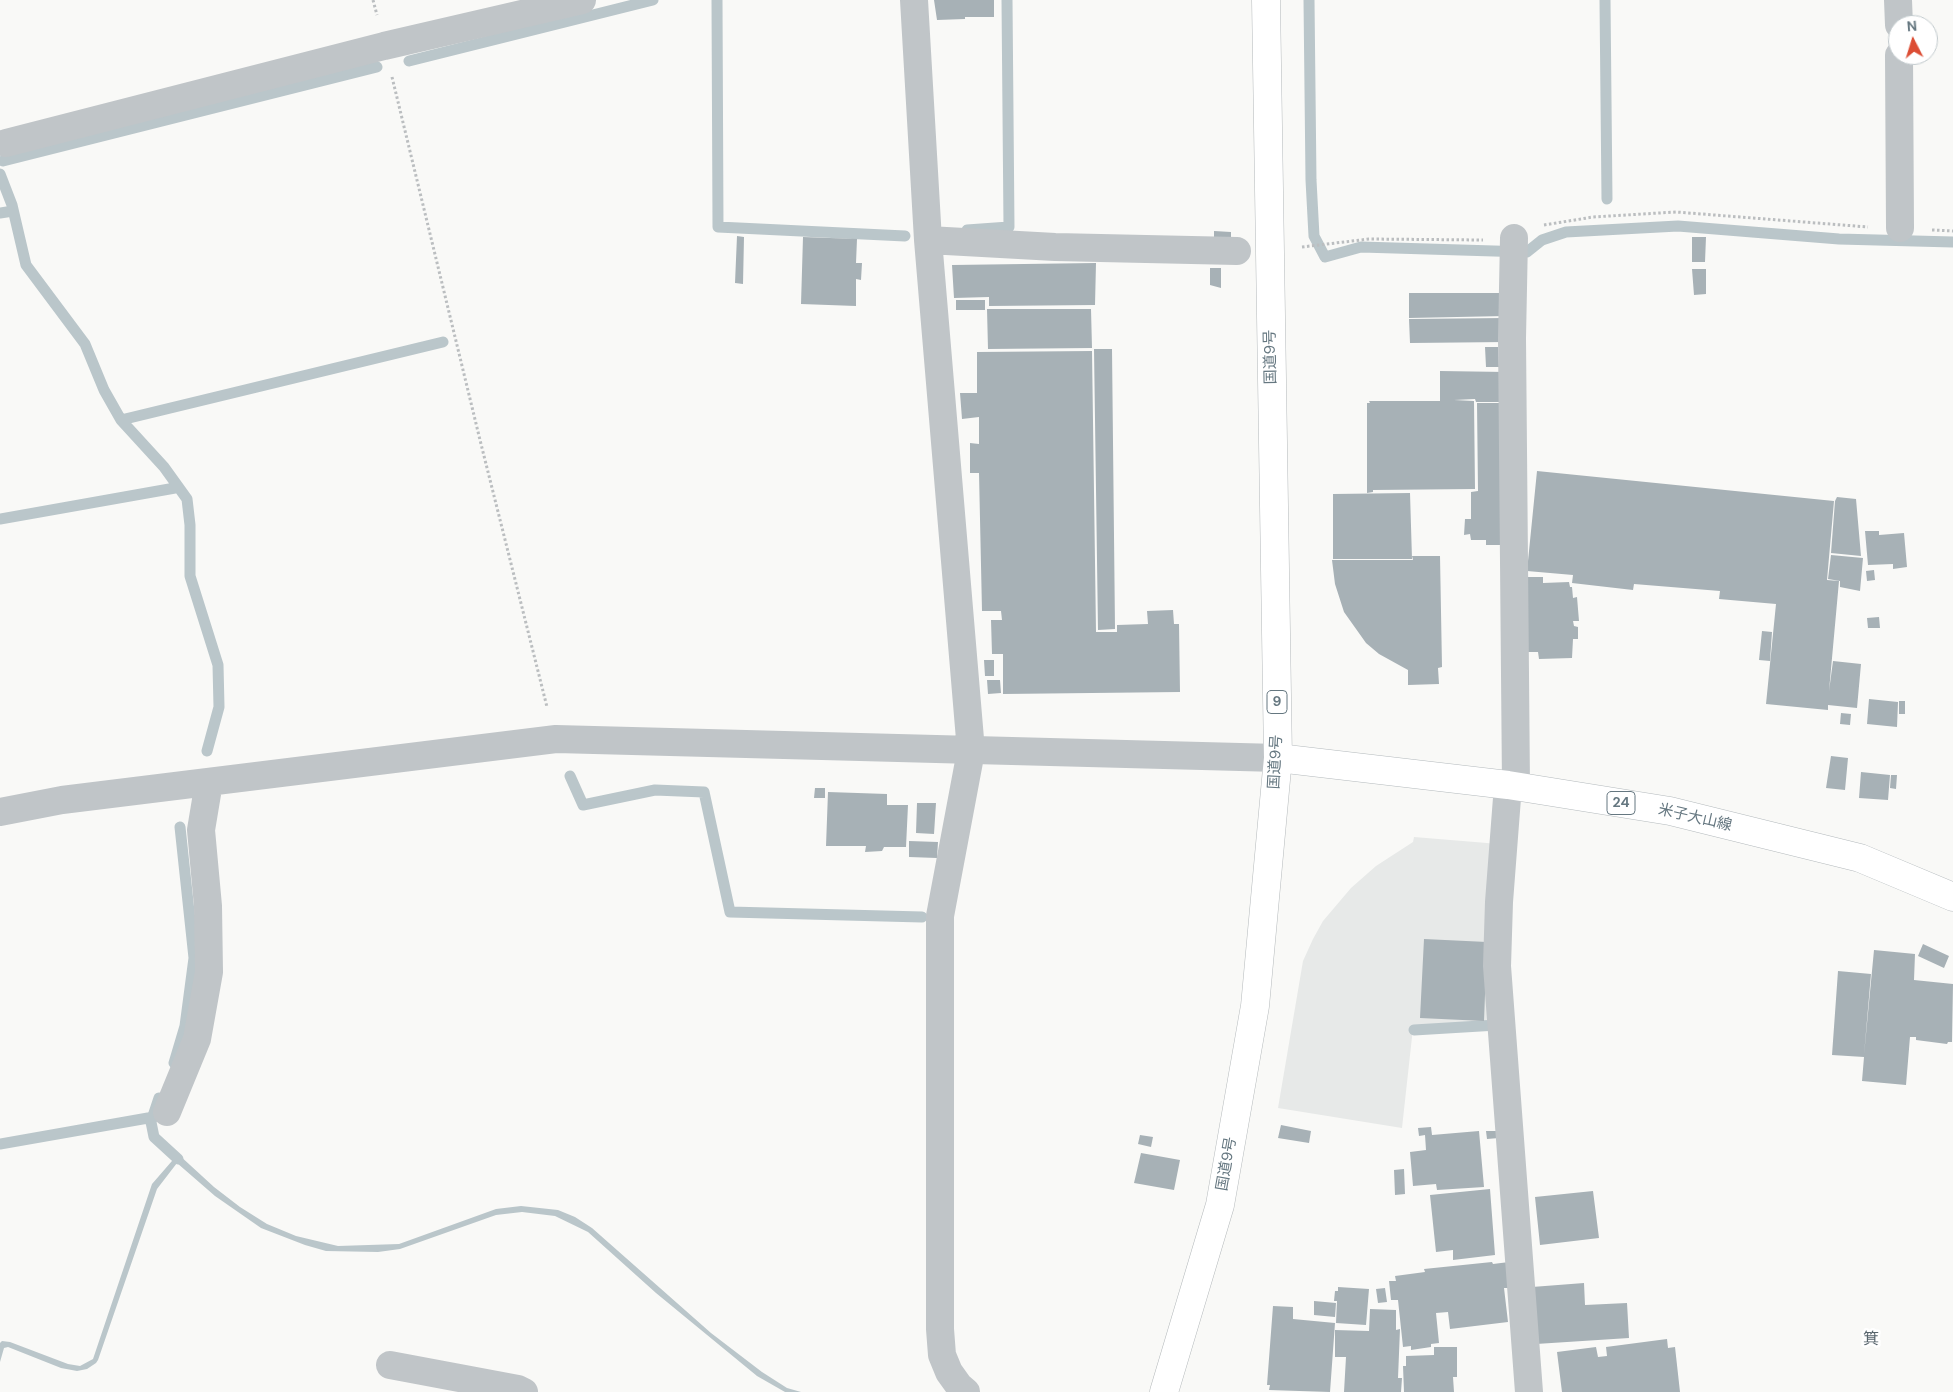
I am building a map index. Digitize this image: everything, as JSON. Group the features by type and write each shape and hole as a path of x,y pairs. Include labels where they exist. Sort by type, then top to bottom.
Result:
{"main road":[{"name":"国道9号","path":"1164,1392 1220,1205 1255,1006 1278,758 1266,0"},
{"name":"米子大山線","path":"1278,758 1512,786 1670,811 1860,858 1953,897"}],"street":[{"path":"6,144 384,46 582,0"},
{"path":"914,0 928,240 971,751 940,916 940,1329 942,1355 949,1372 966,1392"},
{"path":"1898,0 1898,15"},
{"path":"1899,65 1900,228"},
{"path":"1514,238 1512,338 1512,786 1499,902 1497,966 1529,1392"},
{"path":"928,240 1055,247 1237,252"},
{"path":"0,812 62,800 556,739 1278,758"},
{"path":"168,1112 197,1039 209,972 208,906 201,830 209,782"},
{"path":"390,1365 518,1389 524,1392"}],"path":[{"path":"373,0 480,440 556,739"},
{"path":"1269,252 1369,239 1501,240 1514,238 1543,225 1594,217 1676,212 1953,231"}],"shaded area":[{"path":"1414,837 1499,844 1496,1024 1413,1028 1402,1128 1278,1108 1303,961 1313,939 1323,921 1351,888 1376,866 1413,842"},
{"path":"178,1154 214,1187 240,1207 267,1224 296,1236 338,1246 399,1244 496,1209 521,1206 558,1210 575,1217 592,1228 711,1333 762,1372 787,1388 801,1392 785,1392 757,1376 656,1293 588,1232 555,1216 522,1212 496,1215 400,1249 378,1252 326,1251 261,1228 215,1196 177,1163 157,1189 96,1363 87,1369 77,1371 61,1368 8,1347 4,1348 0,1362 0,1343 2,1341 10,1342 68,1364 80,1366 93,1359 152,1184"}],"building":[{"path":"934,0 994,0 994,17 965,17 965,19 937,20"},
{"path":"1214,231 1231,232 1231,239 1214,238"},
{"path":"737,236 744,237 743,284 735,283"},
{"path":"803,237 857,239 856,263 862,263 861,280 856,279 856,306 801,304"},
{"path":"1692,237 1706,237 1705,262 1692,262"},
{"path":"1096,263 1095,305 989,306 989,297 954,298 952,265"},
{"path":"1210,268 1221,268 1221,288 1210,285"},
{"path":"1692,269 1706,269 1706,294 1694,295"},
{"path":"1409,293 1505,293 1505,316 1409,318"},
{"path":"956,300 985,300 985,310 956,310"},
{"path":"987,309 1091,309 1092,348 988,349"},
{"path":"1505,318 1506,342 1410,343 1409,319"},
{"path":"1485,347 1498,347 1499,367 1486,367"},
{"path":"1094,349 1112,349 1115,629 1098,630"},
{"path":"1092,351 1096,632 1117,632 1117,625 1148,624 1147,611 1173,610 1174,624 1179,624 1180,692 1003,694 1003,654 992,654 991,620 1002,620 1001,611 982,611 979,473 970,473 970,443 979,444 979,417 962,419 960,393 977,393 977,352"},
{"path":"1440,371 1506,372 1507,402 1476,402 1475,399 1454,400 1474,401 1475,489 1373,490 1373,492 1367,493 1367,403 1370,403 1369,401 1440,401"},
{"path":"1477,403 1505,403 1507,545 1486,545 1486,540 1471,540 1470,534 1464,535 1465,519 1471,519 1471,492 1478,491"},
{"path":"1537,471 1834,501 1827,580 1839,581 1829,691 1833,661 1861,664 1857,708 1828,705 1828,710 1766,704 1776,604 1719,599 1720,591 1634,584 1633,590 1572,583 1573,575 1527,571"},
{"path":"1410,493 1412,559 1333,559 1333,494"},
{"path":"1837,497 1856,499 1861,556 1831,553 1835,501"},
{"path":"1865,531 1879,531 1879,535 1904,533 1907,567 1893,569 1893,564 1868,565"},
{"path":"1831,555 1863,558 1860,591 1840,587 1840,581 1828,579"},
{"path":"1412,556 1440,556 1442,667 1438,668 1439,684 1408,685 1408,670 1379,654 1366,643 1344,612 1335,584 1332,560 1413,560"},
{"path":"1874,570 1875,580 1867,581 1866,571"},
{"path":"1527,577 1543,577 1543,583 1569,582 1570,587 1572,587 1573,598 1577,597 1579,621 1573,621 1574,626 1578,627 1578,639 1573,639 1572,658 1539,659 1538,652 1528,652"},
{"path":"1879,617 1880,628 1868,628 1867,618"},
{"path":"1762,631 1772,632 1770,661 1759,660"},
{"path":"984,660 994,660 994,676 985,676"},
{"path":"987,680 1000,680 1001,693 988,694"},
{"path":"1869,699 1898,702 1897,727 1867,724"},
{"path":"1899,701 1905,701 1905,714 1899,714"},
{"path":"1841,713 1851,714 1850,725 1840,724"},
{"path":"1831,756 1848,758 1845,790 1826,788"},
{"path":"1861,772 1890,775 1888,800 1859,798"},
{"path":"1891,775 1897,775 1896,789 1890,788"},
{"path":"815,788 825,788 825,798 814,798"},
{"path":"828,792 887,794 887,805 908,805 906,847 884,847 882,851 865,852 866,846 826,846"},
{"path":"917,803 936,803 934,834 916,833"},
{"path":"909,841 938,842 937,858 909,857"},
{"path":"1424,939 1487,942 1484,1021 1420,1018"},
{"path":"1923,944 1949,956 1944,968 1918,956"},
{"path":"1874,950 1915,954 1914,980 1953,984 1952,1042 1947,1044 1916,1040 1916,1037 1910,1037 1906,1085 1862,1081 1864,1057 1832,1055 1838,971 1871,974 1864,1055"},
{"path":"1281,1125 1311,1131 1309,1143 1278,1138"},
{"path":"1431,1127 1432,1135 1479,1131 1484,1187 1437,1190 1436,1184 1413,1186 1410,1152 1426,1150 1425,1135 1419,1136 1418,1128"},
{"path":"1486,1131 1498,1131 1499,1138 1487,1139"},
{"path":"1140,1135 1153,1137 1151,1147 1138,1144"},
{"path":"1141,1153 1180,1160 1174,1190 1134,1183"},
{"path":"1404,1169 1405,1194 1395,1195 1394,1170"},
{"path":"1490,1189 1495,1255 1453,1260 1453,1250 1436,1252 1430,1195"},
{"path":"1593,1191 1599,1238 1540,1245 1535,1197"},
{"path":"1492,1262 1493,1264 1509,1262 1511,1288 1504,1288 1508,1322 1450,1329 1448,1312 1436,1313 1439,1343 1431,1344 1431,1347 1411,1350 1411,1346 1403,1347 1398,1300 1391,1300 1389,1281 1396,1281 1395,1276 1425,1272 1424,1269"},
{"path":"1584,1283 1585,1305 1627,1303 1629,1338 1536,1344 1532,1287"},
{"path":"1338,1287 1369,1289 1366,1325 1336,1323 1337,1301 1334,1301 1335,1291 1338,1291"},
{"path":"1385,1288 1387,1302 1378,1303 1376,1289"},
{"path":"1314,1301 1336,1303 1335,1317 1314,1315"},
{"path":"1273,1306 1293,1307 1293,1319 1335,1323 1330,1392 1269,1390 1270,1385 1267,1385"},
{"path":"1370,1309 1396,1310 1396,1330 1400,1329 1398,1378 1402,1378 1401,1392 1344,1392 1346,1357 1335,1357 1335,1330 1369,1331"},
{"path":"1667,1339 1668,1348 1675,1347 1680,1392 1562,1392 1557,1352 1596,1347 1598,1357 1607,1356 1606,1347"},
{"path":"1434,1347 1457,1347 1457,1377 1453,1377 1454,1392 1404,1392 1403,1366 1406,1366 1406,1356 1434,1355"}],"waterway":[{"path":"409,61 653,0"},
{"path":"717,0 718,227 905,236"},
{"path":"967,230 1009,227 1007,0"},
{"path":"1309,0 1311,180 1314,236 1325,257 1361,247 1527,252 1542,240 1566,232 1678,226 1839,239 1953,242"},
{"path":"1605,0 1607,199"},
{"path":"3,161 377,67"},
{"path":"0,174 12,205 26,265 85,344 104,390 121,420 164,467 187,499 190,525 190,576 218,665 219,707 207,751"},
{"path":"0,213 13,211"},
{"path":"121,420 443,342"},
{"path":"0,519 175,488"},
{"path":"570,776 583,805 655,790 704,792 730,912 922,917"},
{"path":"174,1063 185,1026 194,958 180,827"},
{"path":"1414,1030 1497,1025 1502,1023"},
{"path":"159,1098 151,1122 154,1137 178,1159"},
{"path":"0,1144 148,1118"}],"district":[{"name":"箕","path":"1871,1340"}]}
